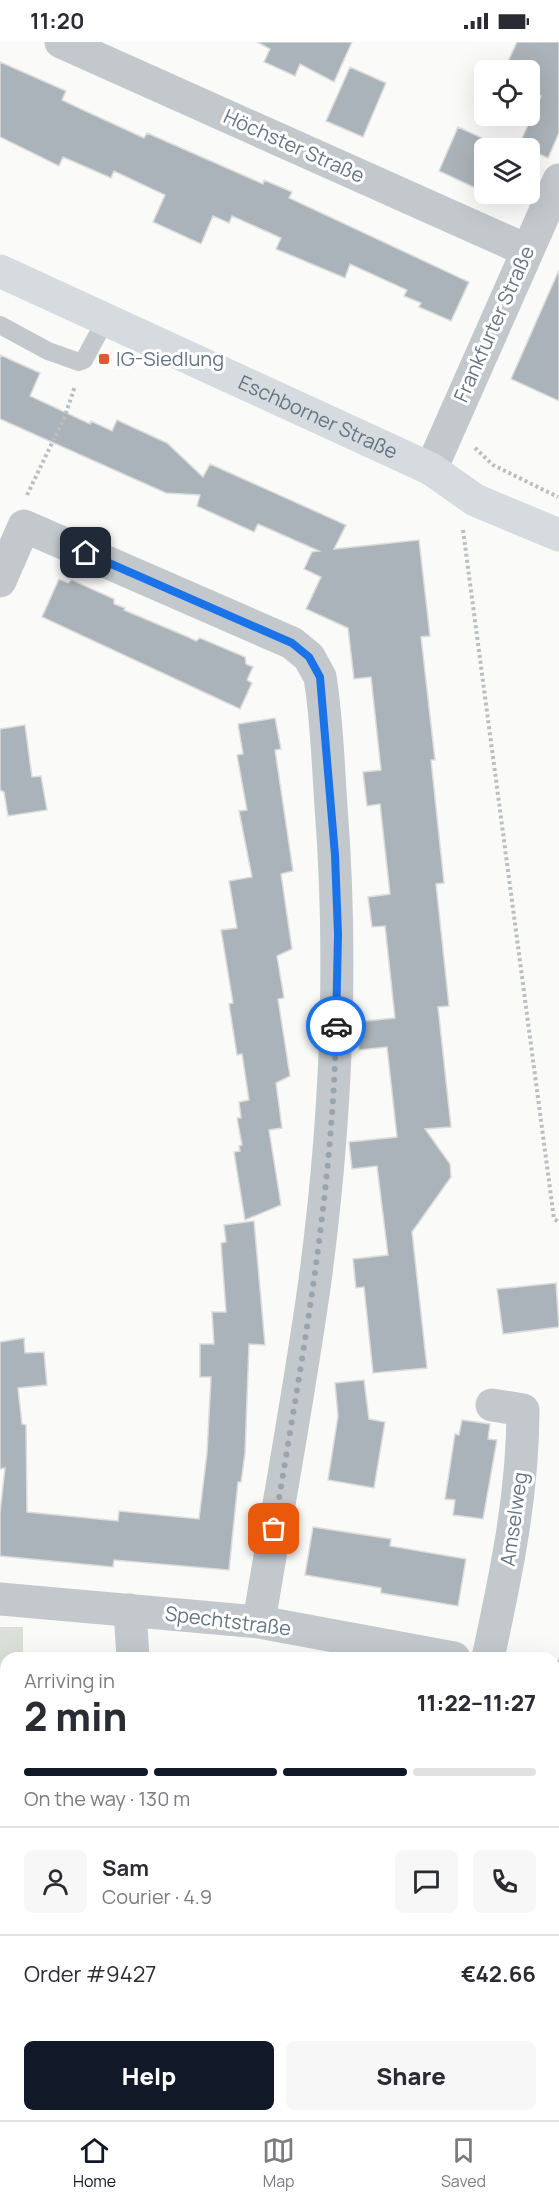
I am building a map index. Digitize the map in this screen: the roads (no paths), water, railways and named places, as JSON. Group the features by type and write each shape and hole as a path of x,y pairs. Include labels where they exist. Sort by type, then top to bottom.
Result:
{"street":[{"name":"Höchster Straße","path":"61,42 526,250"},
{"name":"Frankfurter Straße","path":"431,469 526,250 559,180"},
{"name":"Eschborner Straße","path":"0,271 318,420 431,469 483,482 525,502 559,523"},
{"name":"Eschborner Straße","path":"483,482 559,535"},
{"path":"0,581 24,526 292,643 309,657 320,677 334,844 338,934 336,1035 327,1177 316,1274 259,1622"},
{"name":"Amselweg","path":"489,1652 510,1558 521,1484 523,1444 523,1410 492,1405"},
{"name":"Spechtstraße","path":"0,1599 259,1622 413,1652"},
{"path":"130,1610 133,1652"}],"lane":[{"path":"0,325 48,351 79,362 84,360 106,319"}],"place":[{"name":"IG-Siedlung","path":"104,359"}]}
